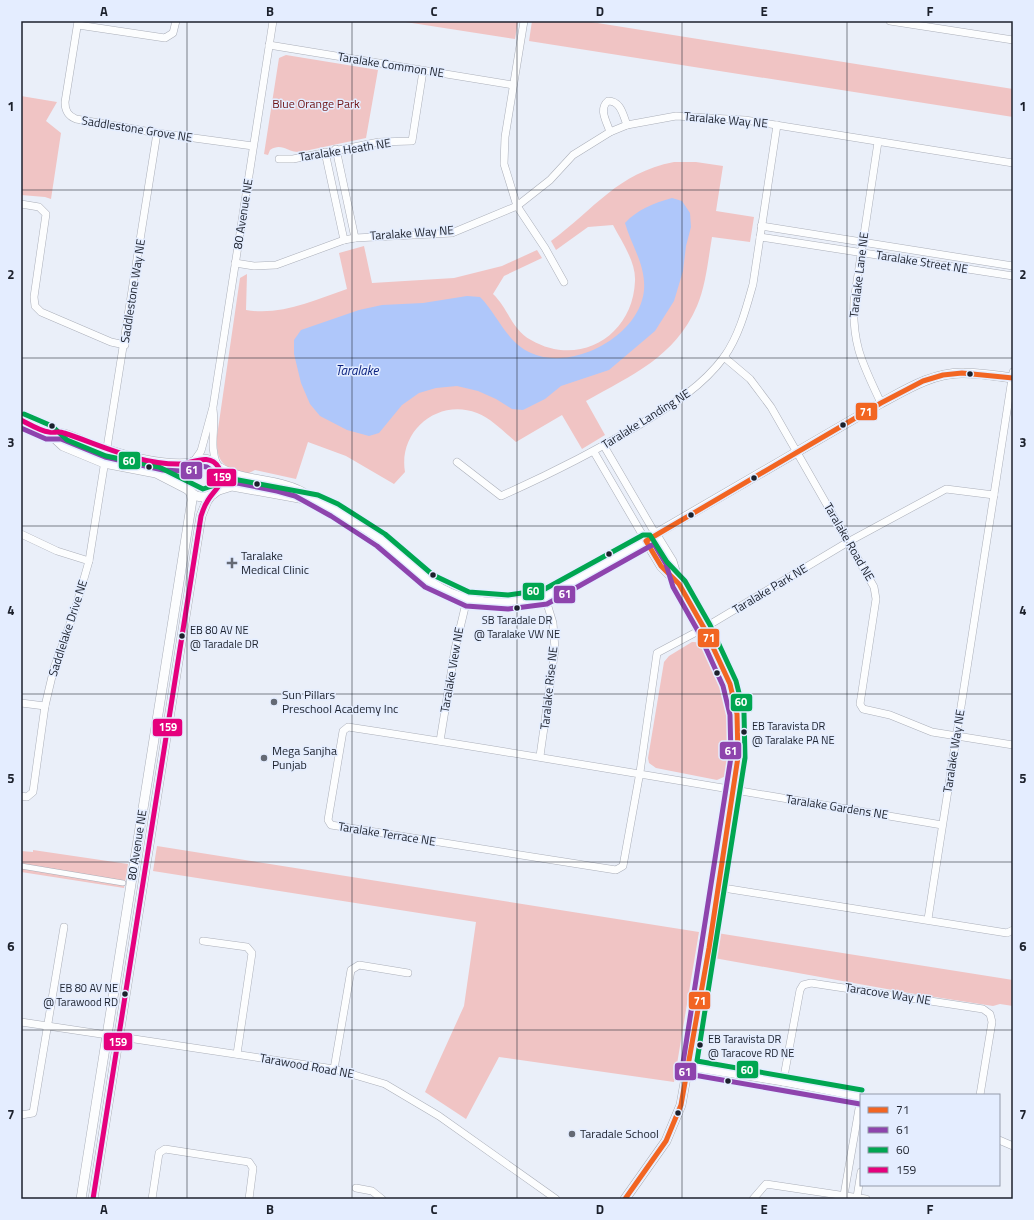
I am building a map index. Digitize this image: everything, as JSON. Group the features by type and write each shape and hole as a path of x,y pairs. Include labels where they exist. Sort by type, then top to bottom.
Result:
{"street":[{"path":"78,23 165,38 173,33 176,21"},
{"name":"80 Avenue NE","path":"193,462 201,451 213,407 273,21"},
{"path":"524,21 505,137 504,164 518,206 545,248 564,282"},
{"path":"890,21 1013,40"},
{"name":"Saddlestone Grove NE","path":"78,23 65,102 69,116 76,119 157,133 253,146"},
{"name":"Taralake Common NE","path":"269,45 513,85"},
{"name":"Taralake Heath NE","path":"279,159 293,159 379,142 412,141 423,71"},
{"path":"610,132 603,111 604,106 608,101 614,101 619,104 627,125"},
{"name":"Taralake Way NE","path":"235,263 254,266 276,265 344,240 355,238 452,233 518,206 550,180 573,156 610,132 627,125 676,116 730,119 777,125 1013,163"},
{"name":"Taralake Landing NE","path":"457,462 501,496 560,470 594,452 678,401 696,388 724,357 742,323 748,304 753,284 777,125"},
{"name":"Saddlestone Way NE","path":"107,450 125,345 157,133"},
{"name":"Taralake Lane NE","path":"878,142 854,301 855,340 859,356 881,403"},
{"path":"336,150 355,238"},
{"path":"325,152 344,240"},
{"path":"21,204 39,207 46,214 34,297 35,306 41,312 111,342 125,345"},
{"name":"Taralake Street NE","path":"761,226 1013,266"},
{"name":"Taralake Street NE","path":"760,238 862,252 1013,276"},
{"name":"Taralake Road NE","path":"724,357 750,378 758,388 798,452 876,592 860,704 863,709 890,715 932,732 1013,745"},
{"path":"48,432 62,432 107,450 174,464 193,462 203,459 210,460 234,475 292,488 335,510 381,540 429,581 467,599 508,602 545,597 646,541 881,403 924,381 943,375 962,372 1013,376"},
{"name":"Taralake Way NE","path":"928,919 1013,376"},
{"name":"80 Avenue NE","path":"213,407 215,424 212,454 219,467"},
{"path":"21,420 48,432 63,446 104,463 156,473 202,496 232,486 315,501"},
{"path":"604,446 672,562 679,584 704,628 730,684 737,714 738,757 689,1068 681,1105 666,1141 625,1199"},
{"name":"Saddlelake Drive NE","path":"21,796 27,797 33,792 46,706 54,668 75,610 89,561 107,450"},
{"path":"594,452 661,566 679,584"},
{"path":"190,491 185,479 185,472 193,462"},
{"path":"214,493 220,486 222,477 219,467"},
{"name":"Taralake Park NE","path":"640,772 657,653 704,628 848,542 946,489 994,495"},
{"name":"80 Avenue NE","path":"81,1199 192,500 190,491"},
{"name":"80 Avenue NE","path":"93,1199 201,516 207,501 214,493"},
{"path":"21,534 57,551 89,561"},
{"name":"Taralake Rise NE","path":"540,756 555,655 553,622 545,597"},
{"name":"Taralake View NE","path":"440,741 460,623 467,599"},
{"path":"21,703 46,706"},
{"name":"Taralake Terrace NE","path":"640,772 623,866 616,870 331,825 328,820 343,732 348,727 640,772 732,790"},
{"name":"Taralake Gardens NE","path":"732,790 942,825"},
{"path":"21,866 123,883"},
{"path":"717,887 873,913 928,919 1007,933 1013,930"},
{"path":"21,1115 33,1113 64,927"},
{"path":"203,941 247,947 252,953 237,1054"},
{"path":"334,1069 351,970 359,965 408,973"},
{"name":"Taracove Way NE","path":"783,1082 800,990 803,985 810,982 983,1009 990,1014 992,1022 980,1094"},
{"name":"Tarawood Road NE","path":"21,1022 334,1069 385,1084 439,1116 556,1199"},
{"path":"689,1068 783,1082 860,1097"},
{"path":"844,1195 860,1103"},
{"path":"1000,1140 1013,1146"},
{"path":"152,1199 159,1153 165,1149 249,1162 253,1168 248,1199"},
{"path":"857,1197 860,1178"},
{"path":"753,1199 766,1184 866,1199"},
{"path":"356,1188 372,1191 382,1199"}],"green space":[{"path":"399,21 518,21 515,39"},
{"path":"532,21 585,21 1013,89 1013,117 529,41"},
{"name":"Blue Orange Park","path":"286,55 378,70 366,138 300,152 278,147 270,150 268,155 264,154 279,58"},
{"path":"21,96 57,102 46,121 61,133 51,199 21,195"},
{"path":"674,162 696,162 723,166 716,211 754,217 750,242 712,237 703,290 688,324 677,339 664,352 636,373 586,401 605,435 582,449 562,415 516,442 498,426 477,413 462,410 448,410 435,414 414,431 408,443 404,457 405,472 394,484 346,456 308,442 296,479 255,470 247,474 232,469 220,458 217,445 217,436 240,278 247,274 246,310 272,311 297,306 347,289 339,253 364,246 372,283 454,278 502,266 537,250 542,258 504,276 493,294 503,306 519,331 531,340 549,348 567,350 584,348 600,342 614,331 625,317 632,300 635,281 635,274 631,259 613,225 588,227 556,250 551,241 622,183 637,174 654,167"},
{"path":"692,642 701,643 707,648 712,656 718,668 729,710 731,747 726,776 717,780 656,768 649,763 648,758 664,662 669,656"},
{"path":"157,846 699,932 674,1082 499,1057 466,1119 425,1092 464,1006 476,922 153,871"},
{"path":"33,850 128,864 124,888 21,872 21,851 33,852"},
{"path":"717,933 1013,980 1013,1006 1000,1004 993,1006 909,993 714,958"}],"water":[{"name":"Taralake","path":"672,198 682,201 690,213 691,227 686,246 683,271 674,301 655,331 609,370 561,386 545,399 523,410 512,409 496,399 478,391 457,386 436,388 419,393 402,405 379,433 369,436 347,430 320,416 310,404 301,383 294,354 294,340 301,330 359,310 382,305 423,303 467,296 480,297 515,342 531,353 547,358 565,358 584,354 601,346 617,335 630,322 640,307 644,290 643,272 625,223 635,214 647,207"}],"transit line":[{"name":"71","path":"625,1199 666,1141 681,1105 709,948 738,757 737,714 730,684 704,628 679,584 661,566 646,541 881,403 923,381 943,375 962,373 1013,378"},
{"name":"60","path":"24,414 52,426 67,440 106,456 159,467 203,489 233,479 318,495 338,504 385,534 433,575 469,592 508,595 543,590 643,535 650,535 667,562 685,581 710,625 736,681 744,713 745,758 697,1061 862,1090"},
{"name":"159","path":"21,420 42,430 62,432 136,458 181,464 206,459 211,460 219,468 222,478 219,486 204,507 201,516 93,1199"},
{"name":"61","path":"21,428 46,439 61,439 105,457 163,470 181,471 194,470 200,466 207,467 216,474 232,482 295,496 331,516 377,546 425,587 466,606 508,609 547,604 654,544 666,564 673,587 698,631 723,686 730,715 731,757 682,1069 688,1074 860,1104"}],"place":[{"name":"Taralake Medical Clinic","path":"232,563"},
{"name":"SB Taradale DR @ Taralake VW NE","path":"517,608"},
{"name":"EB 80 AV NE @ Taradale DR","path":"182,636"},
{"name":"Sun Pillars Preschool Academy Inc","path":"274,702"},
{"name":"EB Taravista DR @ Taralake PA NE","path":"744,732"},
{"name":"Mega Sanjha Punjab","path":"264,758"},
{"name":"EB 80 AV NE @ Tarawood RD","path":"125,994"},
{"name":"EB Taravista DR @ Taracove RD NE","path":"700,1045"},
{"name":"Taradale School","path":"572,1134"}]}
